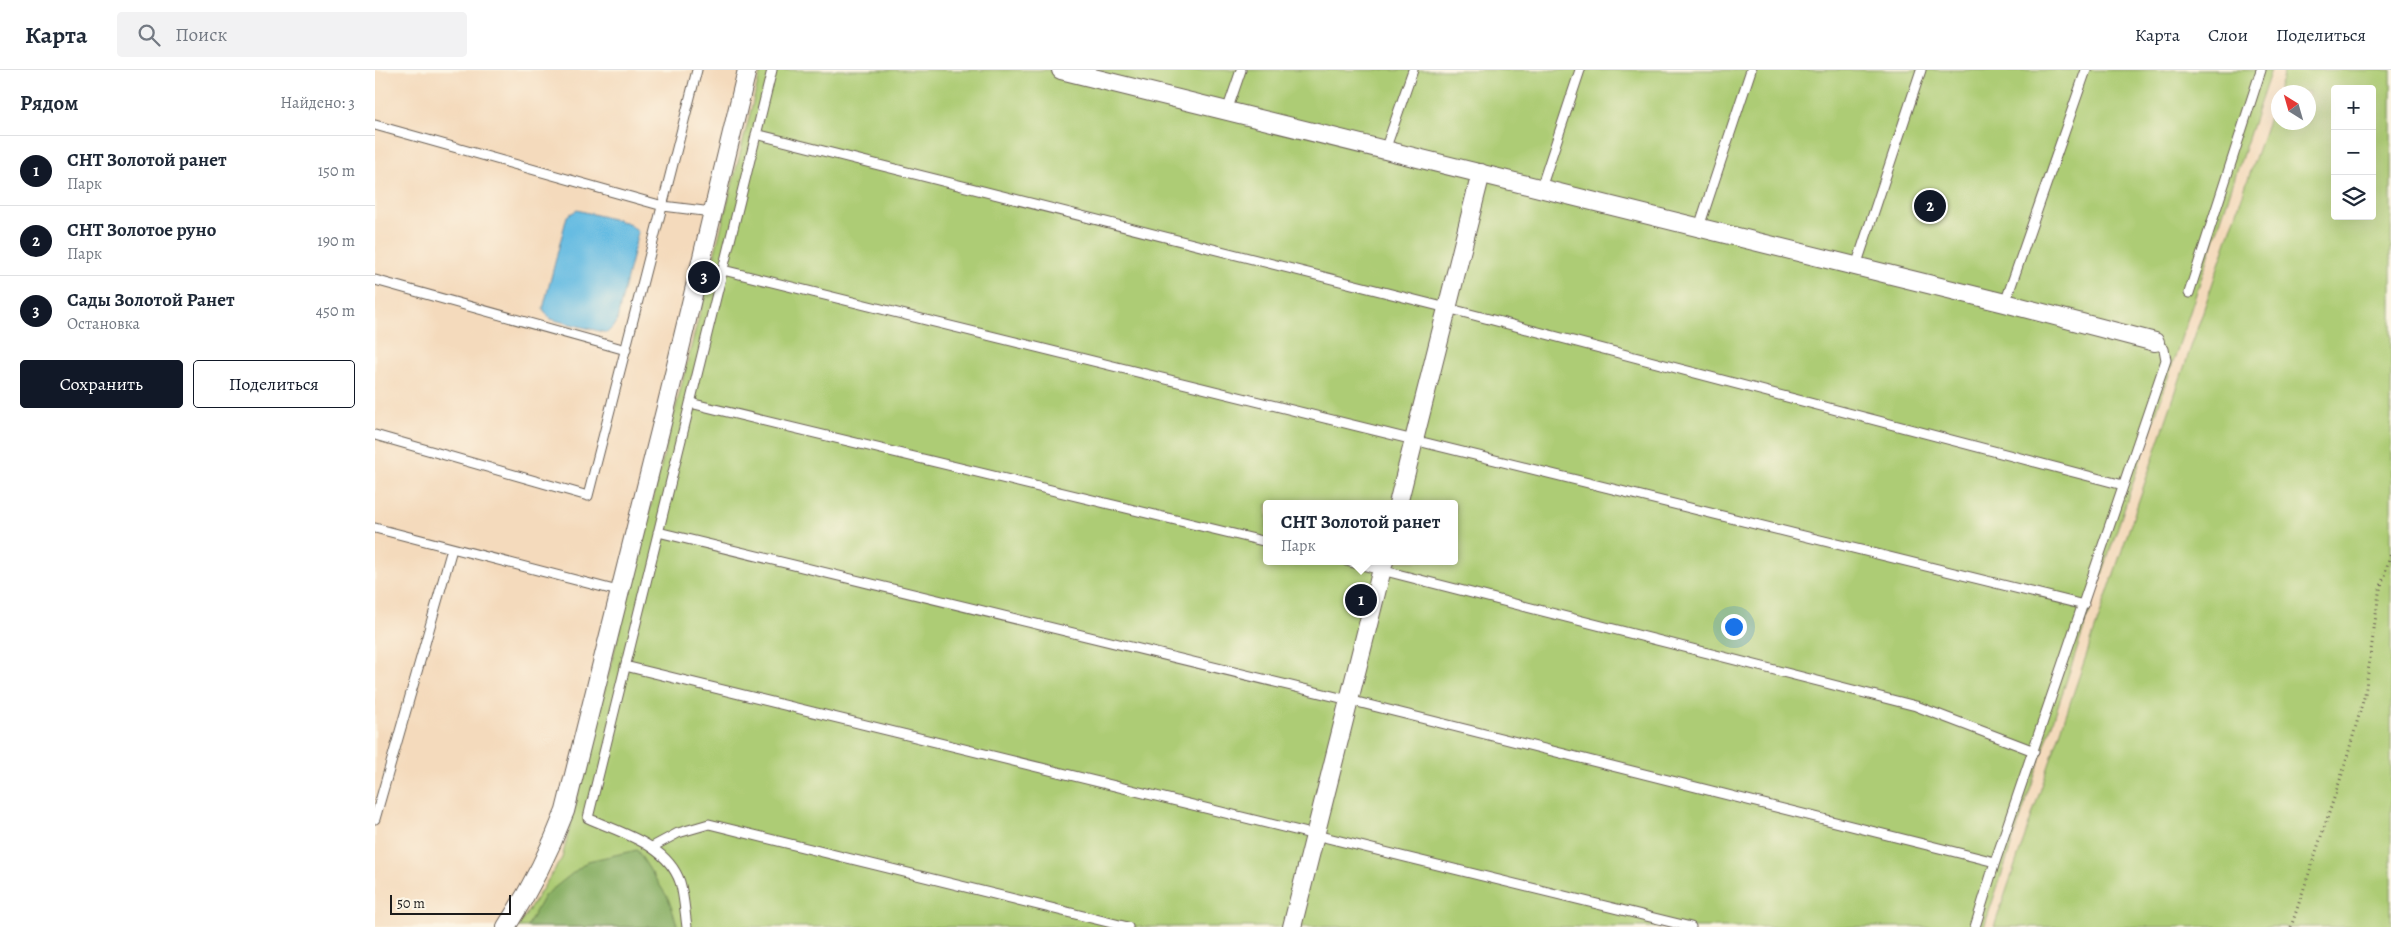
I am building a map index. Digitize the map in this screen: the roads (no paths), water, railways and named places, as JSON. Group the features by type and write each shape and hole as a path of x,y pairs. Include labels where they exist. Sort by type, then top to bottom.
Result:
{"street":[{"path":"505,927 527,893 550,851 565,811 618,592 667,404 747,70"},
{"path":"1068,71 2005,303 2155,342"},
{"path":"1399,500 1481,173"},
{"path":"1292,927 1382,566"}],"lane":[{"path":"375,435 588,496 697,70"},
{"path":"687,927 679,881 667,860 652,846 588,818 772,70"},
{"path":"1227,111 1241,70"},
{"path":"1385,150 1413,70"},
{"path":"1541,188 1580,70"},
{"path":"1699,227 1751,70"},
{"path":"1856,266 1921,70"},
{"path":"2005,303 2087,70"},
{"path":"2189,293 2261,70"},
{"path":"375,125 663,206 712,212"},
{"path":"756,134 1447,308 2123,485"},
{"path":"723,270 2084,605"},
{"path":"375,280 626,350"},
{"path":"1975,927 1995,862 2167,360 2164,349 2155,342"},
{"path":"690,402 1263,541"},
{"path":"375,528 618,592"},
{"path":"658,532 1349,700 1995,862"},
{"path":"375,819 452,549"},
{"path":"1382,566 1916,706 2034,751"},
{"path":"625,666 1315,833 1691,927"},
{"path":"652,846 678,832 709,824 1128,927"}],"water":[{"path":"577,210 628,223 638,232 616,324 607,333 550,319 543,309 567,216"}],"place":[{"name":"СНТ Золотое руно","path":"1930,206"},
{"name":"Сады Золотой Ранет","path":"704,277"},
{"name":"СНТ Золотой ранет","path":"1361,600"}]}
